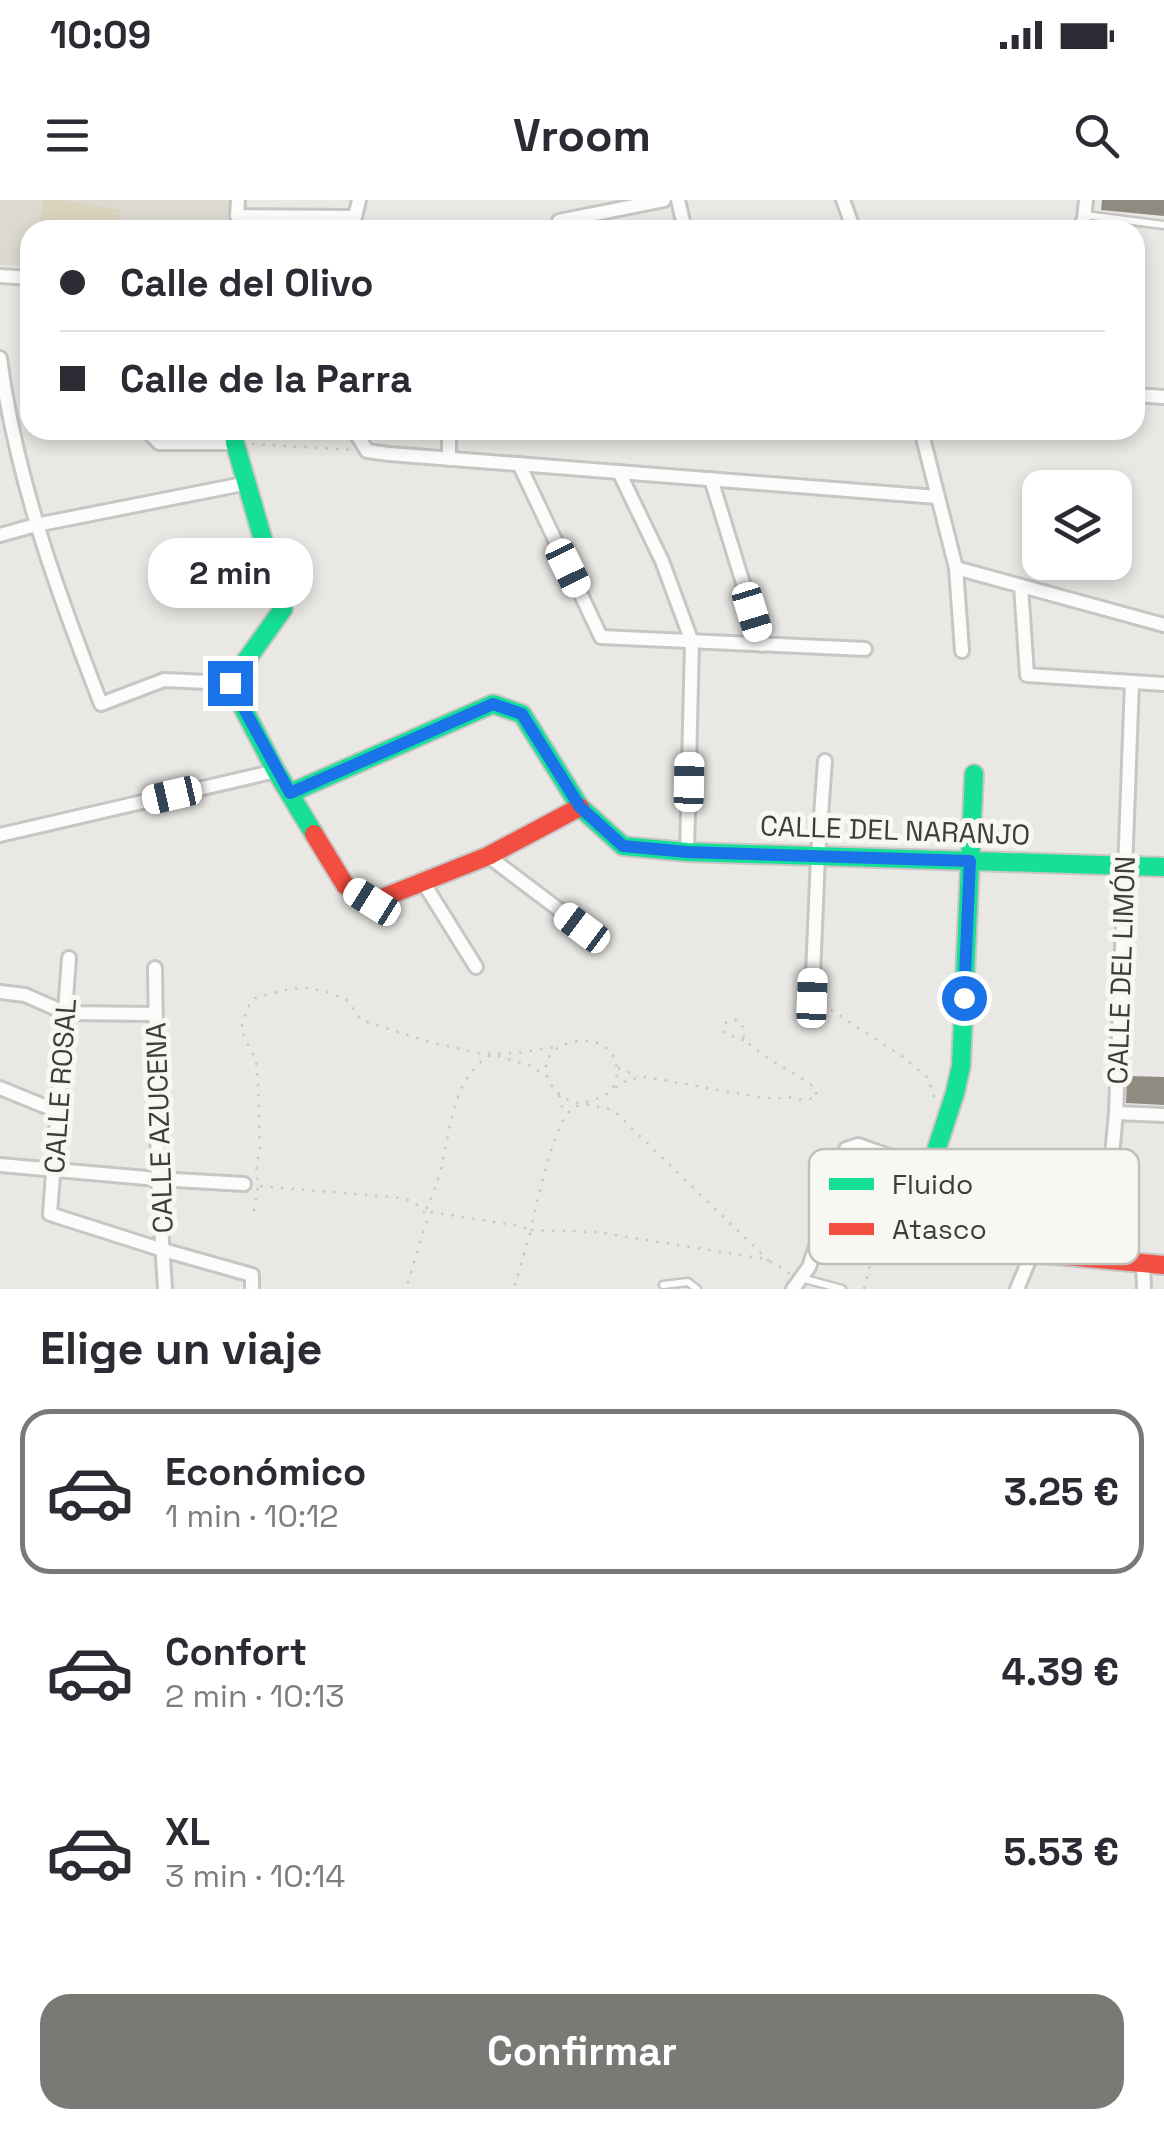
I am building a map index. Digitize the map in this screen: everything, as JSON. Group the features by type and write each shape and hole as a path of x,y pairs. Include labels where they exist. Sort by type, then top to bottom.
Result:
{"street":[{"path":"238,200 237,216 291,220"},
{"path":"344,220 355,217 359,200"},
{"path":"564,220 664,200"},
{"path":"1082,220 1086,200"},
{"path":"0,358 13,439 36,525 102,704 164,680 230,683"},
{"path":"155,440 158,443 191,440"},
{"path":"230,683 283,609 236,440"},
{"path":"360,440 367,451 937,497"},
{"path":"449,440 449,459"},
{"path":"924,440 956,568 962,651"},
{"path":"519,464 600,638 864,650"},
{"path":"619,472 662,561 692,642 687,852"},
{"path":"711,479 762,645"},
{"path":"0,535 248,484"},
{"path":"956,568 1164,625"},
{"path":"1021,586 1028,676 1164,684"},
{"name":"CALLE DEL LIMÓN","path":"1113,1149 1132,682"},
{"path":"230,683 276,771 345,885 372,902 488,856 580,807"},
{"name":"CALLE DEL NARANJO","path":"290,793 493,704 522,714 580,807 623,846 687,852 1164,867"},
{"path":"812,998 825,761"},
{"path":"0,836 276,771"},
{"path":"937,1149 960,1066 974,774"},
{"path":"488,856 582,928"},
{"path":"422,882 476,966"},
{"name":"CALLE ROSAL","path":"70,958 50,1214 163,1250"},
{"name":"CALLE AZUCENA","path":"155,968 158,1180 165,1289"},
{"path":"0,992 26,995 66,1013 155,1014"},
{"path":"0,1088 59,1112"},
{"path":"1116,1113 1164,1115"},
{"path":"0,1165 251,1185"},
{"path":"163,1250 252,1274 252,1289"},
{"path":"1139,1263 1164,1265"},
{"path":"1018,1289 1028,1264"},
{"path":"1143,1264 1144,1289"}],"lane":[{"path":"1084,215 1124,220"},
{"path":"664,1284 688,1282 697,1289"},
{"path":"797,1284 842,1289"}],"path":[{"path":"270,440 367,451"},
{"path":"254,1212 251,1185 260,1152 256,1062 241,1030 247,1008 255,998 290,989 330,992 346,1000 361,1020 426,1042 482,1054 595,1042 612,1053 616,1067 614,1089"},
{"path":"812,998 873,1036 928,1078 938,1109"},
{"path":"616,1067 640,1077 764,1098 817,1097 809,1083 744,1040 726,1034 723,1028 727,1021 742,1023 744,1040"},
{"path":"548,1078 548,1063 556,1046"},
{"path":"492,1054 531,1066 548,1078 562,1102 564,1118 514,1289"},
{"path":"424,1210 440,1171 461,1087 492,1054"},
{"path":"564,1118 580,1104 599,1098 621,1082 640,1077"},
{"path":"558,1093 565,1099 614,1112 797,1284"},
{"path":"251,1185 404,1198 418,1204 424,1210 426,1229 406,1289"},
{"path":"424,1210 531,1230 597,1232 770,1261"},
{"path":"864,1289 871,1264"}],"shaded area":[{"path":"0,200 238,200 238,220 20,220 20,266 0,265"},
{"path":"44,200 120,210 118,220 40,220"}],"building":[{"path":"1102,200 1164,200 1164,216 1101,210"},
{"path":"1127,1076 1164,1077 1164,1105 1126,1103"}],"traffic: fast":[{"path":"235,440 283,609 230,683 314,834"},
{"path":"290,793 493,704 522,714 580,807 623,846 687,852 1164,867"},
{"path":"937,1149 961,1066 974,774"}],"traffic: jam":[{"path":"314,834 345,885 372,902 488,856 580,807"},
{"path":"1139,1263 1164,1265"}],"route":[{"path":"230,683 290,793 493,704 522,714 580,807 623,846 687,852 970,861 964,998"}]}
